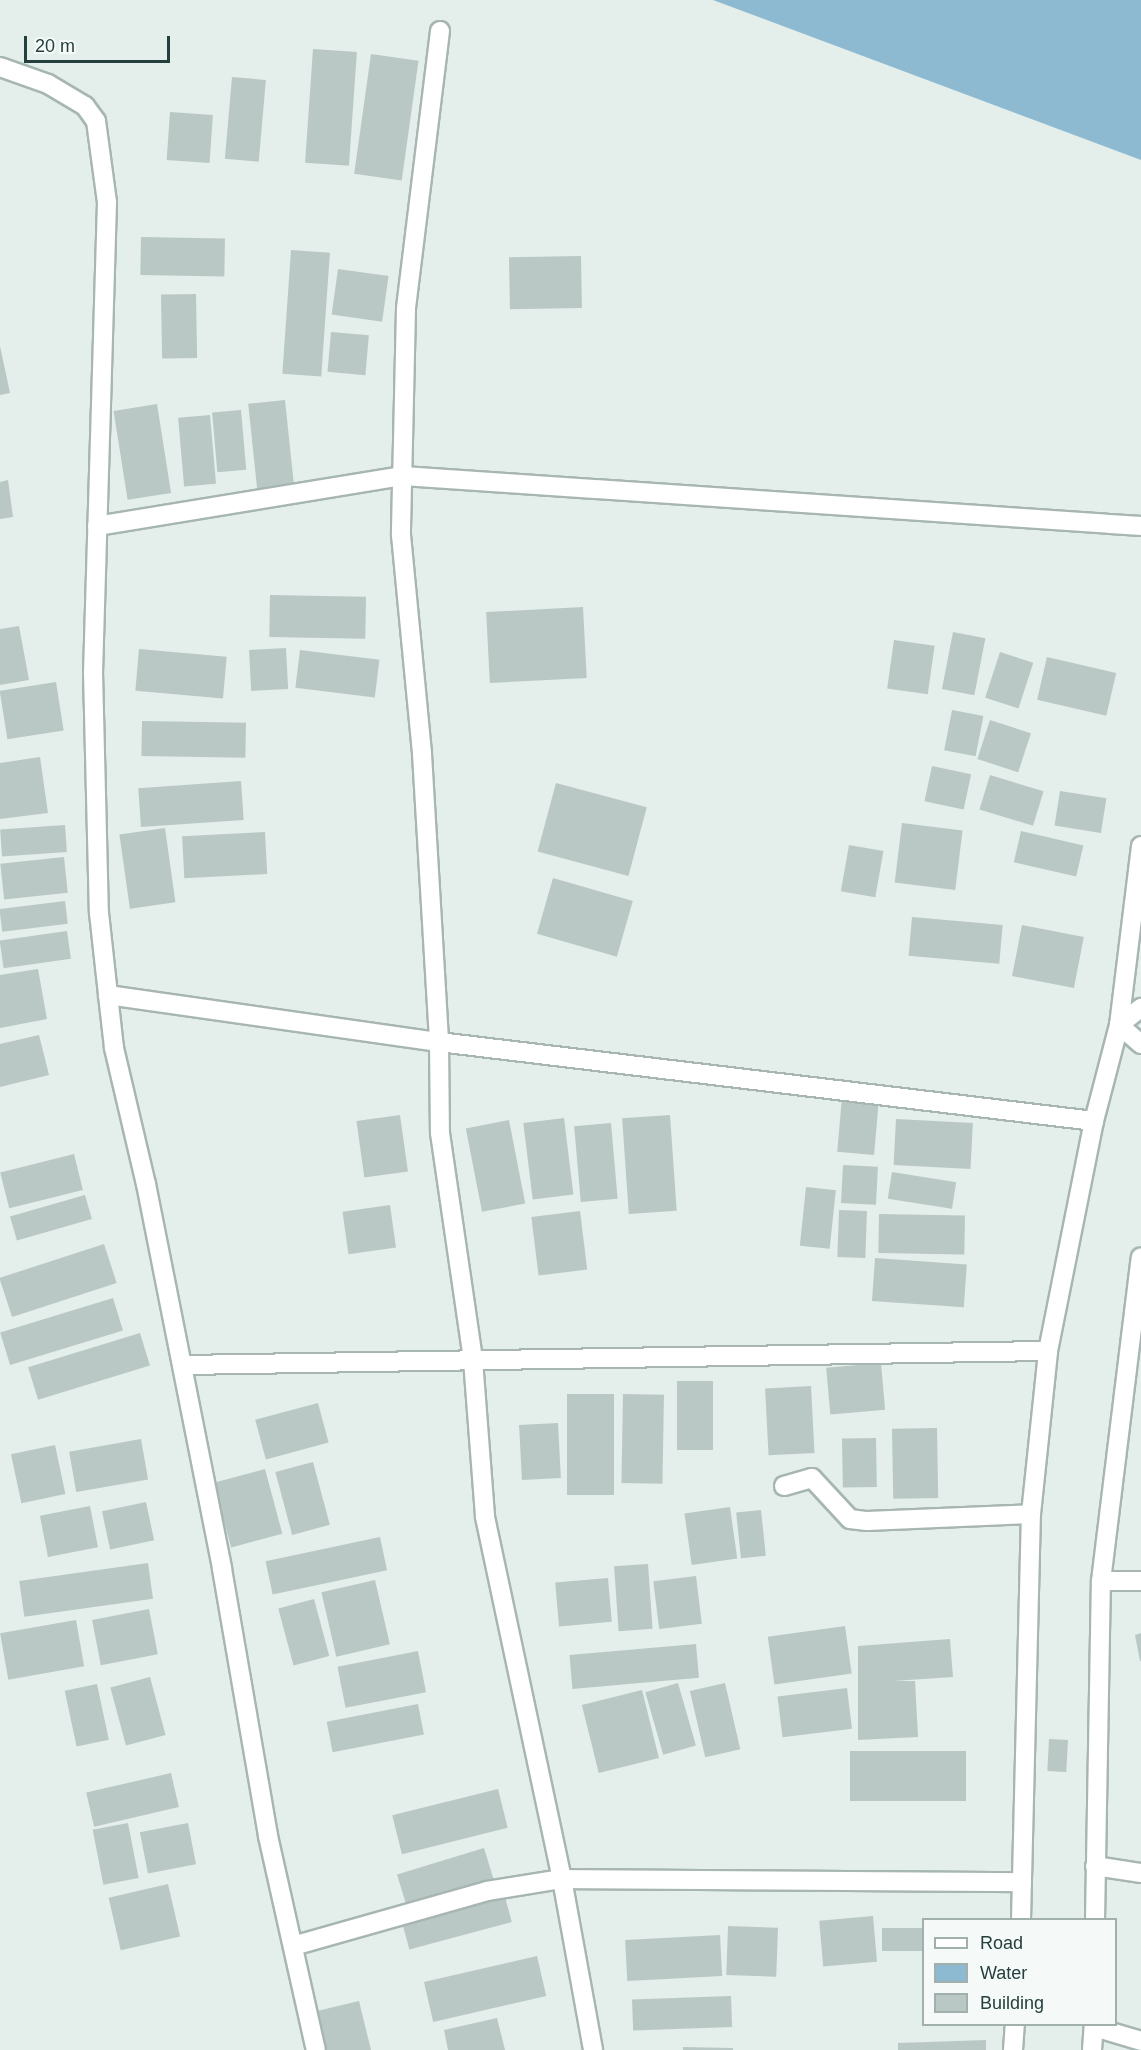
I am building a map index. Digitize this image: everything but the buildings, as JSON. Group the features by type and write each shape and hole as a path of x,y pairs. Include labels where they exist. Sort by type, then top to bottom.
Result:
{"street":[{"path":"440,31 406,309 402,535 422,754 439,1042 440,1133 473,1360 485,1517 562,1880 593,2050"},
{"path":"0,67 48,84 85,106 96,121 107,202 93,672 99,913 114,1048 183,1365 268,1836 316,2050"},
{"path":"97,526 403,476 1141,526"},
{"path":"1021,1918 1031,1514 1048,1351 1095,1121 1119,1025 1141,846"},
{"path":"108,995 439,1042 1095,1121"},
{"path":"1119,1025 1141,1008"},
{"path":"1119,1025 1141,1044"},
{"path":"1095,1918 1101,1581 1141,1257"},
{"path":"183,1365 1048,1351"},
{"path":"784,1486 812,1478 850,1519 867,1521 1031,1514"},
{"path":"1101,1581 1141,1581"},
{"path":"1095,1866 1141,1873"},
{"path":"293,1946 487,1891 562,1880 1022,1882"},
{"path":"1013,2050 1015,2026"},
{"path":"1092,2050 1094,2026 1141,2041"}],"water":[{"path":"713,0 1141,0 1141,160"}]}
